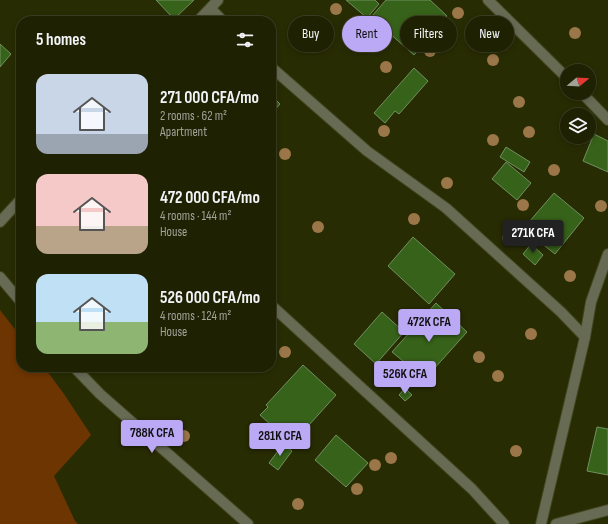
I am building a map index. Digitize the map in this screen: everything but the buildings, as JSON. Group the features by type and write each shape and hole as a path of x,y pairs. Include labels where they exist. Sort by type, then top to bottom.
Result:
{"street":[{"path":"203,16 218,0"},
{"path":"488,0 560,71"},
{"path":"211,9 218,16"},
{"path":"276,71 367,150 446,208 561,312 585,337"},
{"path":"589,100 608,120"},
{"path":"0,222 16,204"},
{"path":"541,524 585,337 591,302 608,254"},
{"path":"0,277 16,296"},
{"path":"276,310 472,489 504,524"},
{"path":"79,372 100,394 248,524"},
{"path":"556,524 608,510"}],"shaded area":[{"path":"0,310 16,331 16,372 48,372 91,435 54,476 75,521 78,524 0,524"}]}
